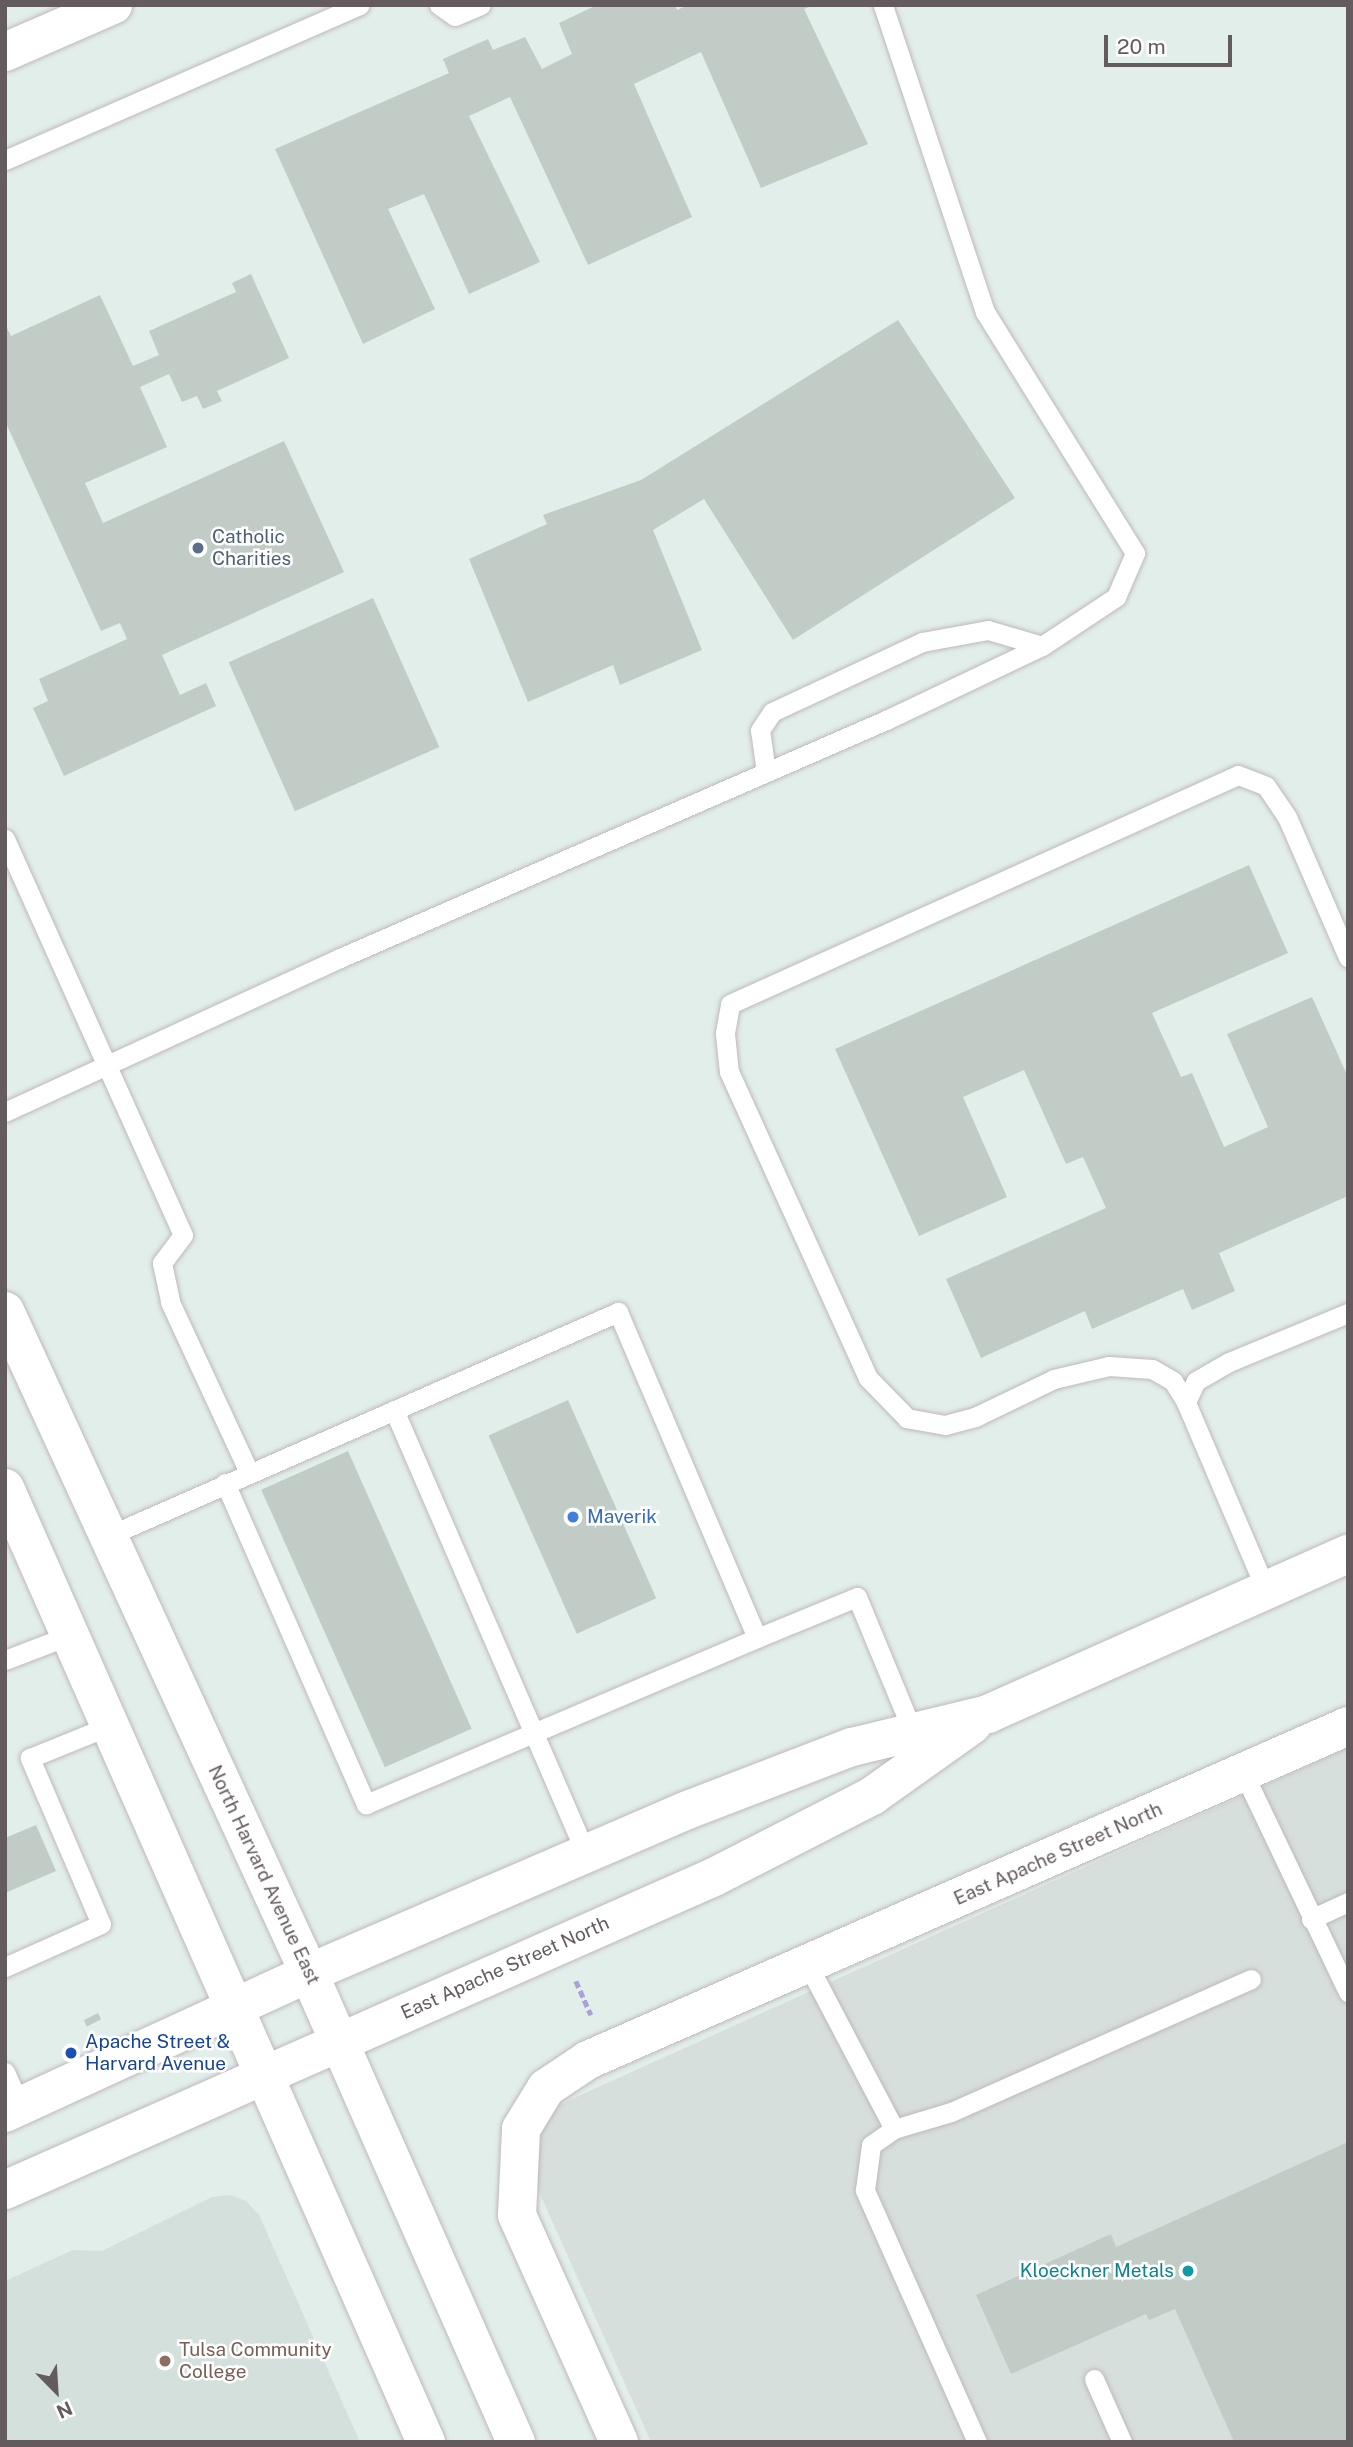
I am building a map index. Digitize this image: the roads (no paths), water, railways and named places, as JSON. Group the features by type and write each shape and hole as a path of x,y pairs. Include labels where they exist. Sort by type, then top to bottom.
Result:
{"main road":[{"path":"5,52 113,5"},
{"name":"North Harvard Avenue East","path":"5,1311 309,1973 516,2442"},
{"path":"5,1488 426,2442"},
{"name":"East Apache Street North","path":"13,2110 232,2007 586,1854 852,1747 988,1714 1348,1554"},
{"name":"East Apache Street North","path":"5,2190 339,2040 714,1877 872,1796 988,1714"},
{"name":"East Apache Street North","path":"619,2442 517,2215 521,2129 546,2088 588,2060 1348,1726"}],"lane":[{"path":"5,160 360,5"},
{"path":"439,5 456,16 481,5"},
{"path":"5,1112 105,1063 766,772 1042,646 1116,597 1135,553 985,312 883,5"},
{"path":"766,772 760,730 772,712 922,642 988,629 1042,646"},
{"path":"1266,1590 1186,1402 1173,1381 1152,1370 1109,1366 1054,1379 975,1417 945,1425 907,1419 869,1378 729,1072 726,1032 730,1004 1238,775 1266,786 1287,817 1348,957"},
{"path":"5,839 183,1235 162,1263 170,1302 249,1472"},
{"path":"108,1536 618,1312 757,1638"},
{"path":"1186,1402 1196,1381 1229,1362 1348,1313"},
{"path":"394,1410 586,1854"},
{"path":"225,1483 366,1804 857,1597 913,1732"},
{"path":"5,1660 70,1635"},
{"path":"5,1967 101,1924 30,1758 109,1726"},
{"path":"1243,1772 1348,1992"},
{"path":"1311,1919 1348,1902"},
{"path":"808,1965 894,2129"},
{"path":"977,2442 865,2190 871,2145 894,2129 951,2112 1251,1979"},
{"path":"5,2072 13,2110"},
{"path":"1094,2379 1122,2442"}],"place":[{"name":"Catholic Charities","path":"198,548"},
{"name":"Maverik","path":"573,1517"},
{"name":"Apache Street & Harvard Avenue","path":"71,2053"},
{"name":"Kloeckner Metals","path":"1188,2271"},
{"name":"Tulsa Community College","path":"165,2361"}]}
